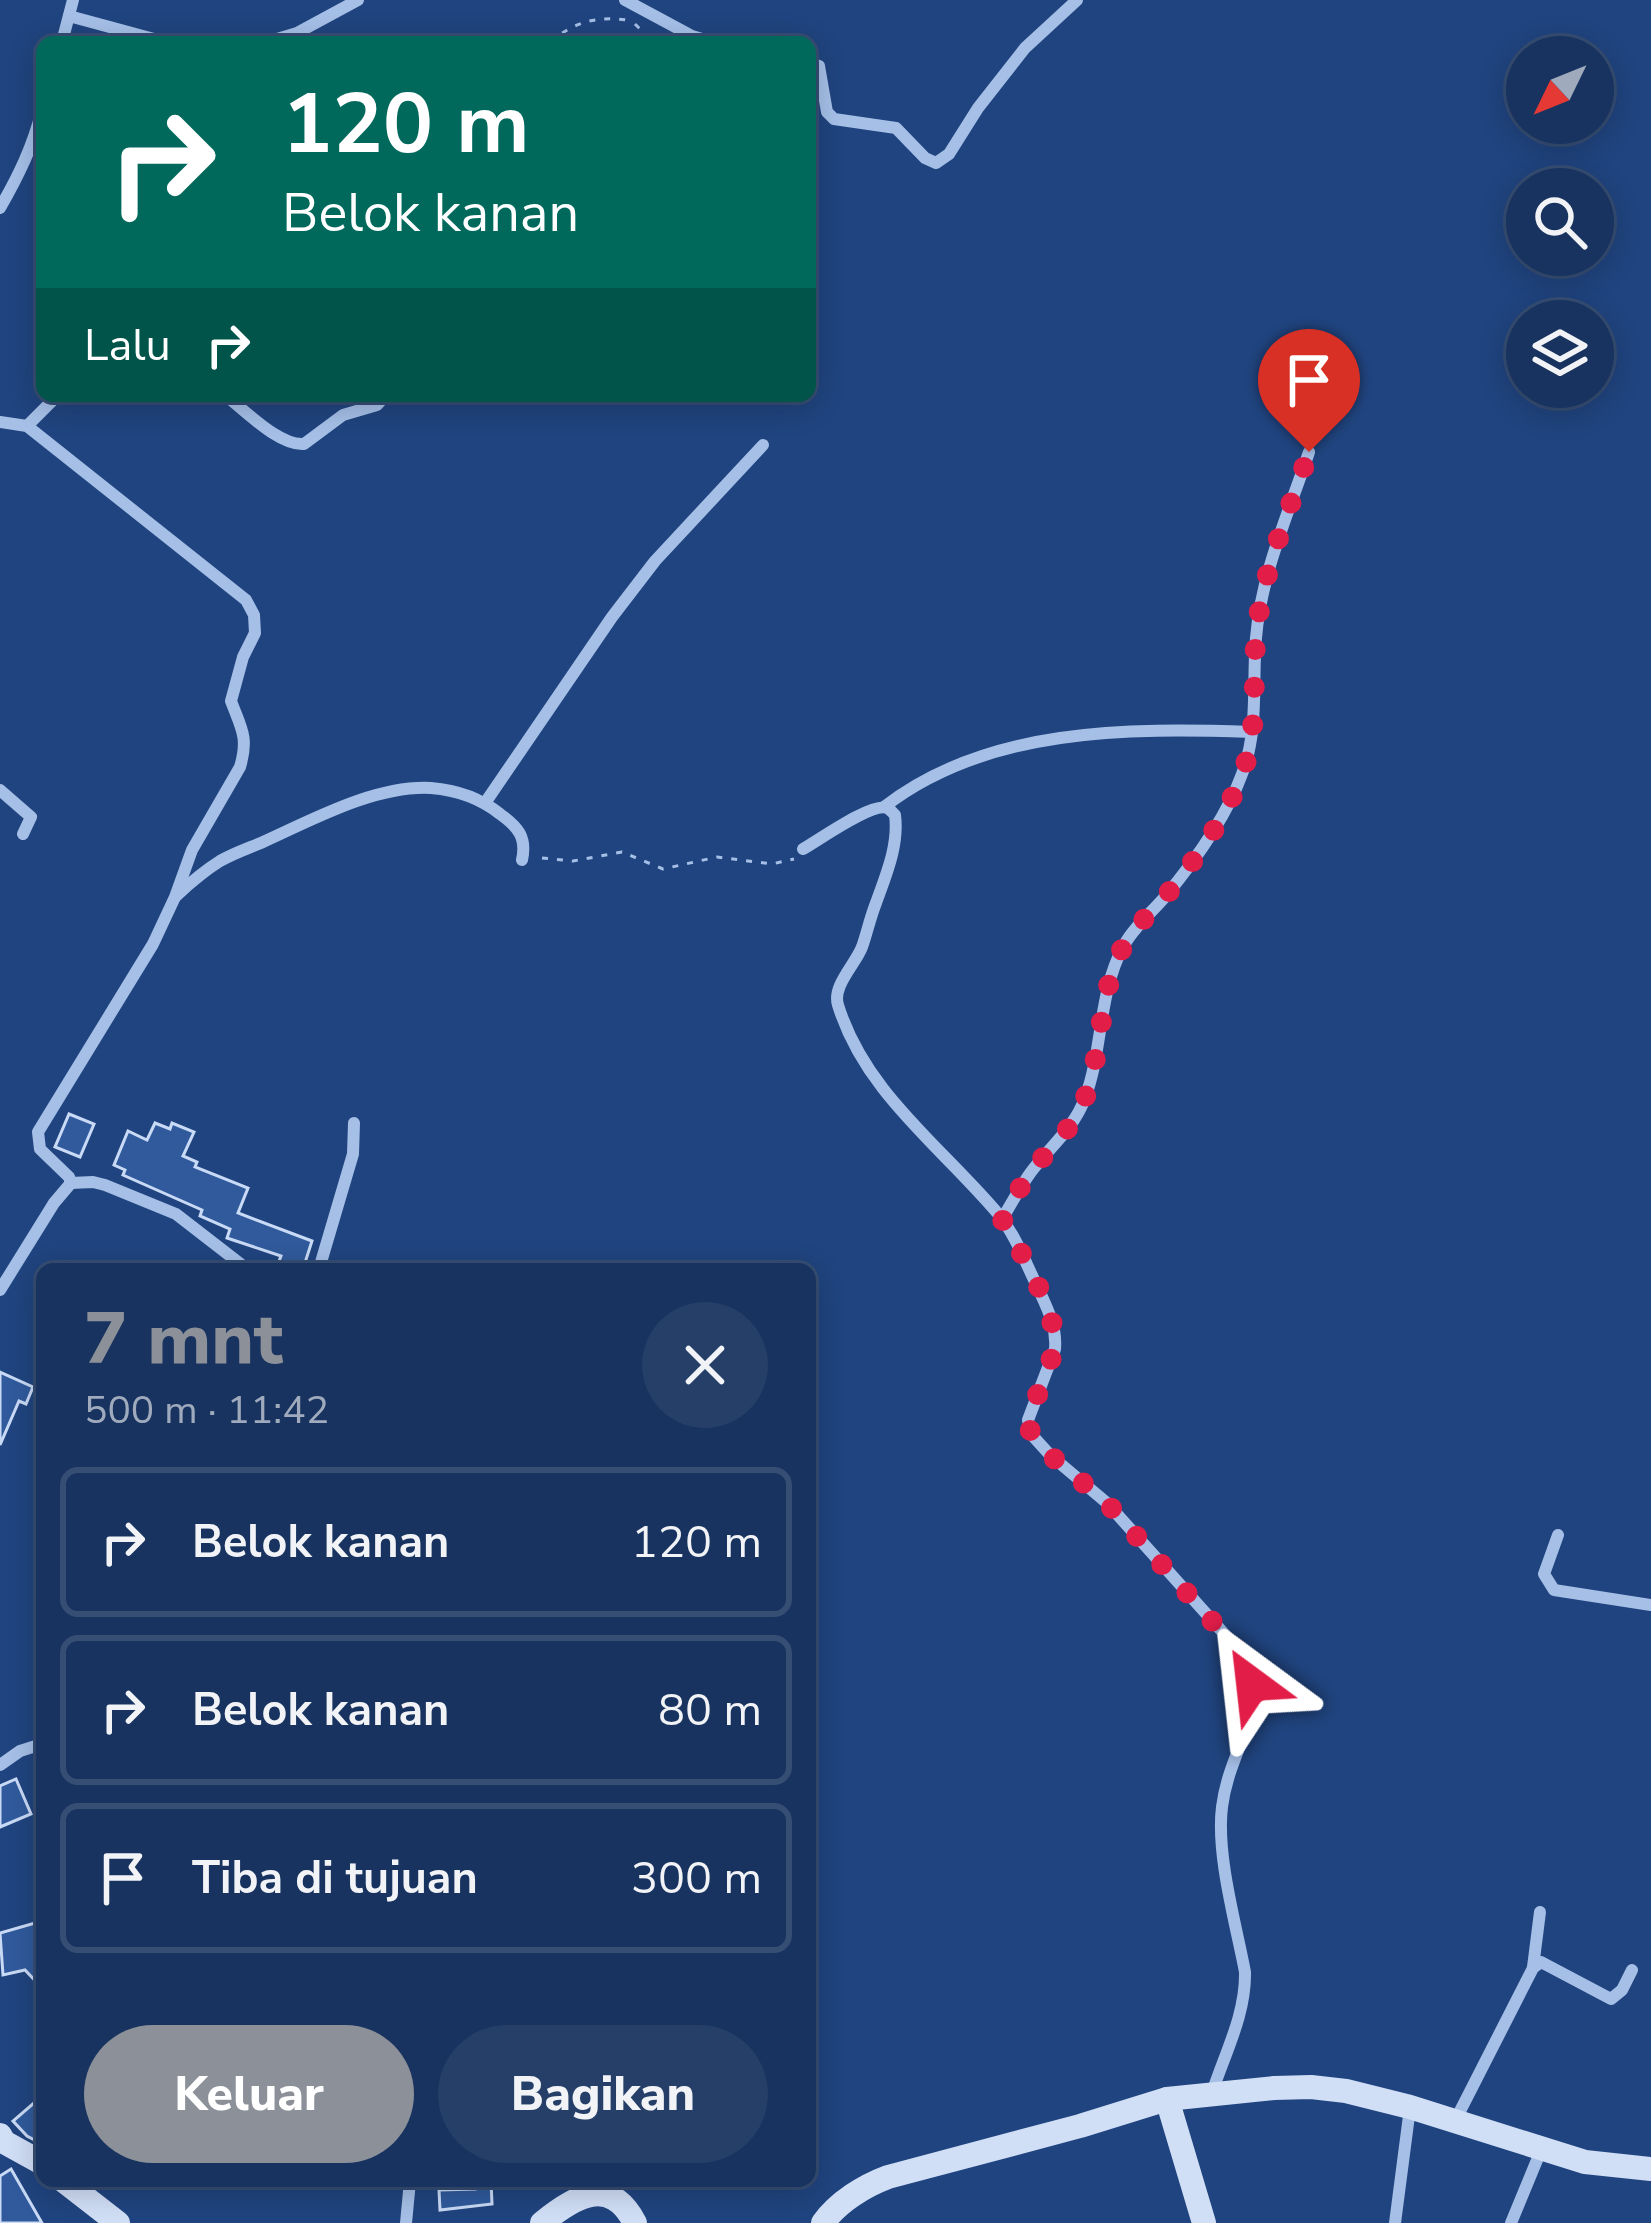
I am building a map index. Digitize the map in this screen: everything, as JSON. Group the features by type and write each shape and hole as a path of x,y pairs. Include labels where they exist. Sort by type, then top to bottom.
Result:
{"street":[{"path":"64,36 74,0"},
{"path":"287,36 358,0"},
{"path":"625,0 692,36"},
{"path":"816,65 827,112 834,118 896,128 929,162 936,163 949,154 1025,48 1077,0"},
{"path":"69,16 143,36"},
{"path":"0,208 36,135"},
{"path":"27,426 51,402"},
{"path":"234,402 296,446 343,415 380,402"},
{"path":"0,422 27,426 240,594 254,615 255,633 231,701 244,730 240,767 193,850 153,944 38,1132 40,1149 71,1183"},
{"path":"484,803 655,561 763,445"},
{"path":"1002,1219 1030,1173 1083,1106 1102,1011 1122,949 1186,870 1242,776 1252,732 1256,637 1264,588 1309,452"},
{"path":"803,849 860,815 884,807 923,779 1014,746 1124,731 1252,732"},
{"path":"175,897 227,857 328,812 382,795 429,788 484,803 521,833 525,843 522,860"},
{"path":"0,790 31,818 22,835"},
{"path":"884,807 896,819 890,866 861,949 836,1000 879,1086 1002,1219 1052,1318 1055,1349 1028,1420 1031,1434 1107,1503 1236,1648 1252,1684 1247,1729 1222,1807 1222,1841 1246,1991 1211,2094"},
{"path":"322,1263 353,1154 354,1124"},
{"path":"0,1290 71,1183 106,1185 176,1214 239,1263"},
{"path":"1558,1535 1544,1574 1554,1590 1651,1605"},
{"path":"0,1765 36,1746"},
{"path":"1455,2121 1533,1968 1540,1912"},
{"path":"1533,1968 1541,1962 1611,1999 1622,1990 1632,1970"},
{"path":"824,2223 843,2203 888,2176 1168,2099 1274,2088 1346,2091 1585,2162 1651,2169"},
{"path":"1168,2099 1204,2223"},
{"path":"1395,2223 1410,2107"},
{"path":"0,2135 36,2160"},
{"path":"1511,2223 1542,2148"},
{"path":"72,2187 118,2223"},
{"path":"406,2223 409,2187"},
{"path":"542,2223 579,2196 593,2195 618,2198 635,2223"}],"path":[{"path":"559,36 579,22 605,17 632,20 648,36"},
{"path":"522,860 573,861 622,852 663,869 717,857 777,864 796,858 803,849"}],"building":[{"path":"69,1114 94,1124 80,1157 55,1147"},
{"path":"155,1123 170,1129 172,1123 194,1132 183,1156 197,1162 195,1167 248,1188 238,1213 312,1241 305,1263 278,1263 281,1256 227,1238 230,1229 200,1216 202,1210 123,1175 125,1170 114,1165 128,1131 147,1140"},
{"path":"0,1372 33,1387 26,1404 19,1401 0,1445"},
{"path":"16,1779 31,1814 0,1827 0,1786"},
{"path":"36,1923 36,1982 25,1970 3,1975 0,1933"},
{"path":"36,2101 36,2141 13,2121"},
{"path":"11,2169 42,2223 0,2223 0,2176"},
{"path":"491,2187 492,2204 440,2210 439,2190"}],"route":[{"path":"1252,1684 1236,1648 1107,1503 1028,1430 1056,1336 1052,1318 1002,1219 1030,1173 1083,1106 1102,1011 1122,949 1186,870 1242,776 1252,732 1256,637 1264,588 1309,452"}]}
